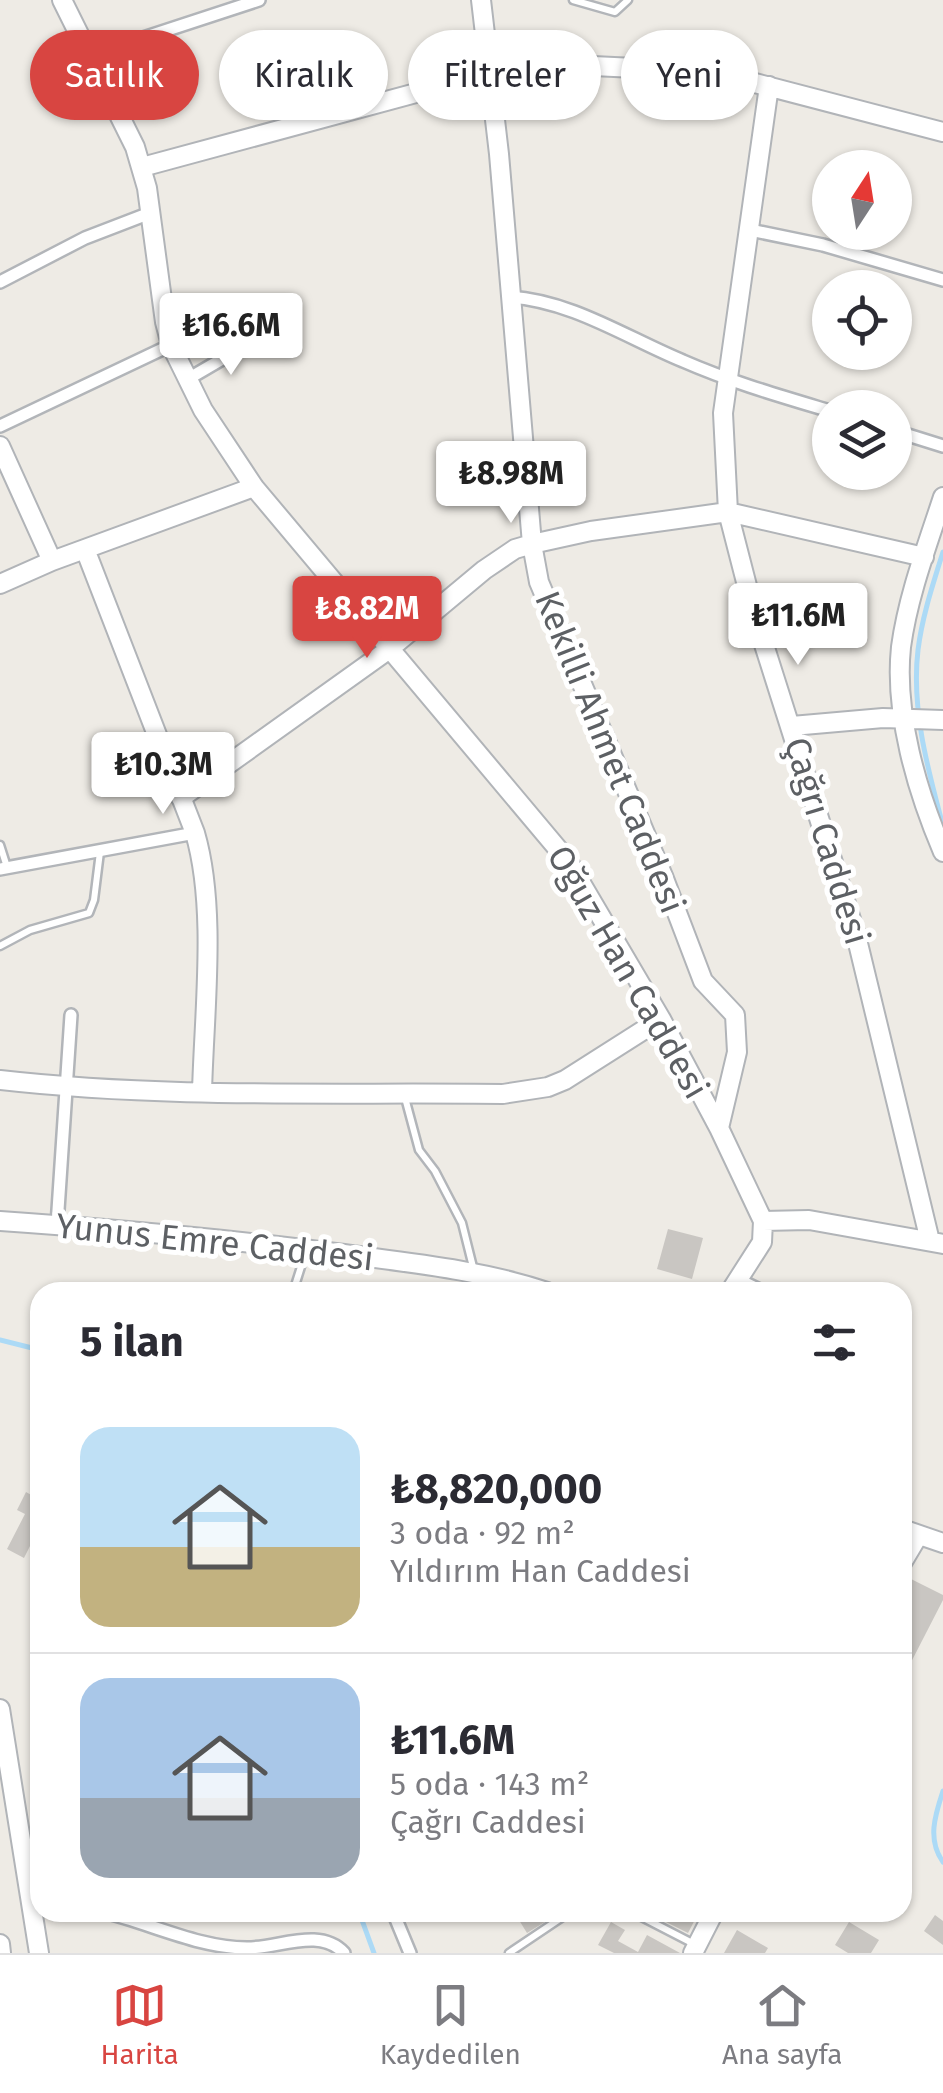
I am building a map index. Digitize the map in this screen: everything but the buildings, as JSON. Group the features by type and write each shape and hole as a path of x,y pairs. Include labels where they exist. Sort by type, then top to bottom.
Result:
{"street":[{"name":"Oğuz Han Caddesi","path":"62,0 77,30"},
{"path":"167,30 259,0"},
{"name":"Kekilli Ahmet Caddesi","path":"481,0 485,30"},
{"path":"601,65 700,73 769,86 943,132"},
{"name":"Çağrı Caddesi","path":"769,86 722,441 728,512 754,612 856,935 936,1242"},
{"path":"142,167 408,94"},
{"name":"Oğuz Han Caddesi","path":"124,120 142,167 171,345 203,410 254,488 568,861 662,1019 763,1221"},
{"name":"Kekilli Ahmet Caddesi","path":"494,120 532,544 539,582 703,981 734,1015 738,1052 719,1128"},
{"path":"0,282 85,238 150,213"},
{"path":"750,230 823,245 943,280"},
{"path":"510,297 574,311 728,380 812,406"},
{"path":"188,380 253,341"},
{"path":"0,426 171,345"},
{"path":"912,436 943,446"},
{"path":"0,446 52,561"},
{"path":"0,584 52,561 254,488"},
{"path":"943,497 901,650 908,718 922,790 943,852"},
{"path":"181,798 388,650 484,570 532,544 591,531 728,512 924,558"},
{"path":"84,549 195,833 206,879 202,1092"},
{"path":"792,726 908,718 940,720"},
{"path":"4,869 195,833"},
{"path":"57,1225 71,1015"},
{"path":"0,1080 66,1087 202,1092 503,1094 548,1087 586,1068 662,1019"},
{"path":"737,1282 762,1242 763,1221 809,1220 936,1242"},
{"name":"Yunus Emre Caddesi","path":"0,1222 307,1249 507,1282"},
{"path":"912,1533 943,1544"},
{"path":"0,1709 30,1872"},
{"path":"38,1922 39,1953"},
{"path":"139,1922 228,1947 321,1940 338,1946 344,1953"},
{"path":"397,1922 410,1953"},
{"path":"695,1949 709,1922"},
{"path":"0,1944 1,1953"}],"lane":[{"path":"572,0 615,12 628,0"},
{"path":"0,845 4,869"},
{"path":"0,946 30,930 89,913 100,852"},
{"path":"404,1093 418,1150 435,1171 462,1223 475,1274"},
{"path":"297,1282 307,1249"},
{"path":"509,1953 555,1922"},
{"path":"649,1922 695,1949"}],"waterway":[{"path":"943,552 922,625 916,672 922,739 943,826"},
{"path":"0,1340 30,1348"},
{"path":"943,1791 934,1836 943,1862"},
{"path":"363,1922 374,1953"}]}
